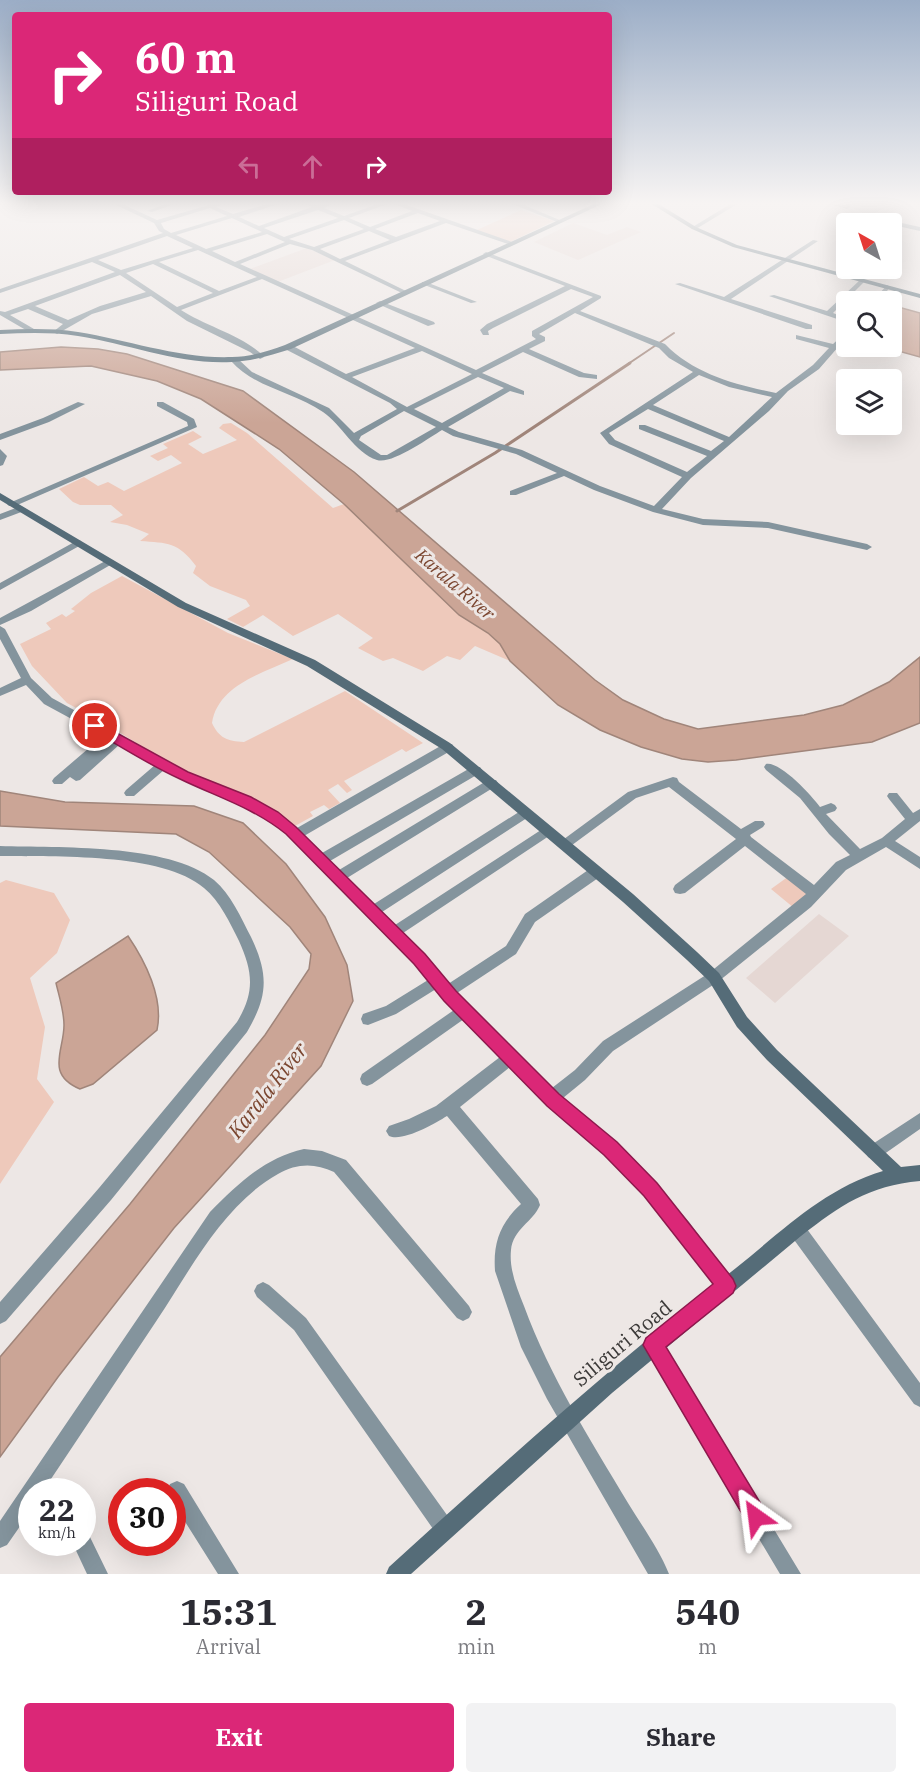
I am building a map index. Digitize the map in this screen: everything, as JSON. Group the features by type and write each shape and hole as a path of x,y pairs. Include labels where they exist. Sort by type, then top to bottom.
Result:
{"street":[{"path":"0,291 41,276"},
{"path":"2,314 109,276"},
{"path":"128,276 190,319 253,350 260,357"},
{"path":"184,276 219,293"},
{"path":"372,276 404,292"},
{"path":"0,332 79,334 188,357 235,361 260,357 288,346 438,276"},
{"path":"355,439 364,430 542,339 535,335 538,330 599,297 544,276"},
{"path":"725,300 761,276"},
{"path":"844,276 920,297"},
{"path":"177,309 262,277 521,393"},
{"path":"828,314 862,281"},
{"path":"424,283 473,302"},
{"path":"678,284 809,327"},
{"path":"486,333 484,330 490,326 571,287"},
{"path":"884,291 887,288"},
{"path":"57,332 68,323 90,313 152,293"},
{"path":"772,296 836,317"},
{"path":"380,303 430,324"},
{"path":"28,306 68,323"},
{"path":"575,311 662,346 699,372 745,389 777,396"},
{"path":"2,314 31,331"},
{"path":"656,510 688,477 777,396 816,367 835,347 799,337"},
{"path":"288,346 456,434 515,451 597,488 656,510 703,522 768,525 867,547"},
{"path":"346,376 420,349"},
{"path":"523,349 584,376 594,377"},
{"path":"235,361 249,374 326,410 376,456 386,458 510,388"},
{"path":"688,477 612,442 605,436 607,430 699,372"},
{"path":"0,437 81,404"},
{"path":"0,517 17,506 193,427 191,421 160,404"},
{"path":"646,405 730,440"},
{"path":"642,428 713,455"},
{"path":"0,452 3,459 0,463"},
{"path":"513,493 564,472"},
{"path":"0,496 189,609 311,663 448,747 596,872 714,977 749,1030 772,1055 898,1175"},
{"path":"0,587 78,543"},
{"path":"0,622 109,562"},
{"path":"0,629 5,651 27,680 48,701 183,775 246,801 273,816 295,835 420,959 464,1011 551,1098 611,1149 643,1181 683,1228 726,1286"},
{"path":"0,692 27,680"},
{"path":"76,777 115,737"},
{"path":"58,781 115,737"},
{"path":"295,835 448,747"},
{"path":"130,793 164,764"},
{"path":"770,767 804,795 832,831 858,855"},
{"path":"320,861 476,770"},
{"path":"564,845 632,795 672,781 816,894"},
{"path":"337,878 492,783"},
{"path":"551,1098 580,1075 608,1046 714,977 816,894 841,866 886,841 916,817 893,796"},
{"path":"818,812 831,808"},
{"path":"372,912 525,813"},
{"path":"681,889 759,824"},
{"path":"393,933 548,831"},
{"path":"886,841 920,864"},
{"path":"0,851 152,860 186,870 202,878 217,892 240,930 254,960 259,990 252,1011 242,1027 105,1194 0,1315"},
{"path":"368,1019 443,987 511,950 530,918 596,872"},
{"path":"367,1079 464,1011"},
{"path":"393,1131 422,1122 511,1057"},
{"path":"448,1105 532,1205 514,1221 505,1234 503,1271 530,1347 567,1419 659,1574"},
{"path":"874,1152 920,1120"},
{"path":"41,1478 216,1218 245,1189 280,1163 291,1158 322,1157 340,1166 463,1312"},
{"name":"Siliguri Road","path":"396,1574 567,1419 653,1345 832,1203 878,1180 920,1173"},
{"path":"798,1231 920,1398"},
{"path":"263,1292 300,1324 445,1529"},
{"path":"653,1345 790,1574"},
{"path":"186,1505 229,1574"},
{"path":"0,1538 18,1512"},
{"path":"89,1556 98,1574"}],"shaded area":[{"path":"261,276 292,276 275,283"},
{"path":"231,423 247,433 333,508 344,504 459,615 488,633 500,644 510,661 475,646 460,660 447,656 423,671 393,658 383,661 358,648 373,638 338,614 293,636 263,615 243,627 227,619 250,606 246,600 210,586 193,573 196,566 184,552 165,543 140,541 149,534 127,525 110,522 123,515 111,505 80,505 73,502 59,489 84,477 98,486 108,482 124,491 182,463 171,455 158,461 150,456 168,448 163,444 193,431 202,437 188,444 203,454 237,440 219,428 223,424"},
{"path":"122,576 228,633 293,659 256,675 232,690 223,699 212,723 224,738 244,742 345,691 423,743 406,752 402,749 344,781 352,790 347,793 338,784 328,790 340,803 329,809 324,805 310,812 313,816 293,827 184,772 67,703 32,666 20,644 51,629 46,623 62,614 66,617 75,611 71,609 91,593"},
{"path":"789,876 809,894 794,908 771,889"},
{"path":"6,880 54,893 70,920 57,953 30,978 45,1027 37,1079 54,1102 0,1184 0,883"},
{"path":"819,914 849,936 775,1003 746,978"}],"water":[{"path":"902,308 920,313 920,357 902,352"},
{"name":"Karala River","path":"61,347 98,349 127,354 243,391 354,472 595,680 623,700 664,719 698,729 804,715 843,705 889,682 920,657 920,723 872,742 708,762 682,759 641,747 600,730 558,705 510,661 500,644 488,633 459,615 344,504 279,449 201,399 157,381 91,366 0,370 0,352"},
{"name":"Karala River","path":"0,791 65,802 194,806 243,823 286,864 325,917 347,965 353,1001 321,1066 174,1228 58,1377 0,1457 0,1357 130,1204 265,1035 309,969 311,954 290,927 209,852 176,834 0,826"},
{"path":"128,936 151,980 158,1005 157,1030 93,1084 80,1089 69,1083 60,1069 64,1025 56,983"}],"waterway":[{"path":"628,364 674,333"},
{"path":"397,511 495,453 630,363"}],"route":[{"path":"95,726 183,775 246,801 273,816 291,830 328,870 420,959 450,996 553,1100 611,1149 651,1189 726,1286 653,1345 756,1517"}]}
